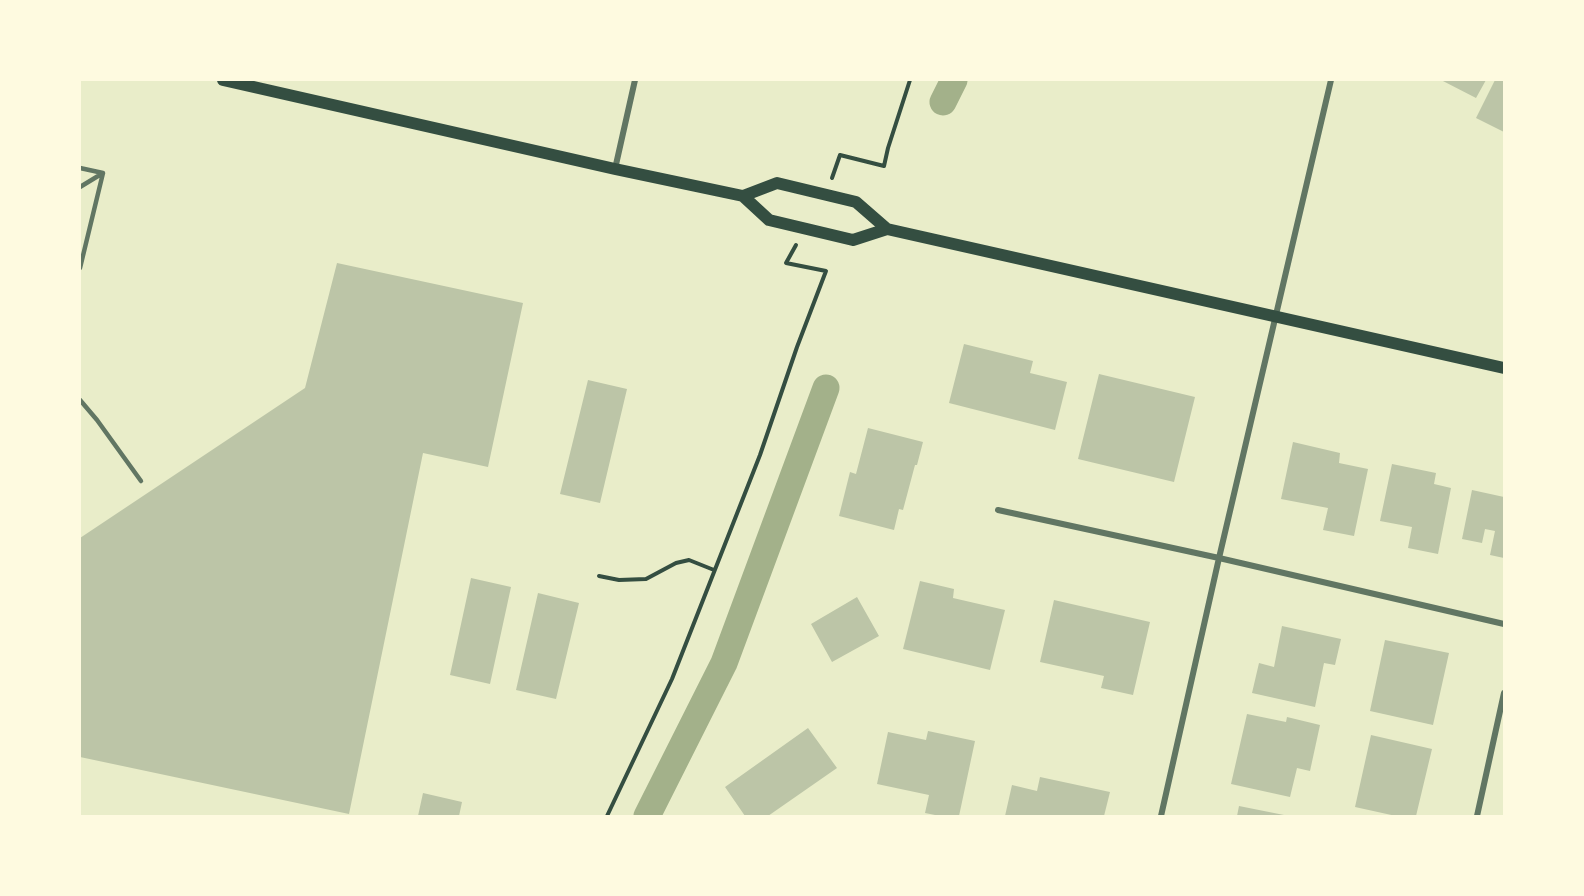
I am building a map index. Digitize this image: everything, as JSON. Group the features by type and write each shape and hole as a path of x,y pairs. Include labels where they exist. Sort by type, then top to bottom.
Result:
{"main road":[{"path":"224,80 743,196 769,220 853,240 886,229"},
{"path":"743,196 777,183 856,202 886,229 1504,368"}],"street":[{"path":"615,169 635,80"},
{"path":"1161,816 1331,80"},
{"path":"998,510 1504,624"},
{"path":"1477,816 1504,693"}],"lane":[{"path":"80,168 102,173"},
{"path":"80,187 102,173"},
{"path":"80,268 102,173"},
{"path":"80,400 141,481"}],"path":[{"path":"836,172 840,155 884,166 910,80"},
{"path":"606,816 672,679 760,455 796,347 826,271 786,263 794,249"},
{"path":"598,576 619,580 646,579 676,563 689,560 714,570"}],"building":[{"path":"1441,80 1486,80 1476,98"},
{"path":"1495,80 1504,80 1504,132 1476,118"},
{"path":"337,263 523,303 488,467 423,453 349,814 80,757 80,538 305,388"},
{"path":"964,344 1033,361 1030,373 1067,382 1055,430 949,403"},
{"path":"1099,374 1195,397 1174,482 1078,459"},
{"path":"588,380 627,389 600,503 560,494"},
{"path":"868,428 923,442 903,510 899,509 894,530 839,516 850,472 856,474"},
{"path":"1293,442 1340,453 1339,463 1368,469 1354,536 1323,530 1328,508 1281,499"},
{"path":"1392,464 1436,473 1434,484 1451,488 1438,554 1408,548 1412,527 1380,521"},
{"path":"1472,490 1504,497 1504,558 1490,555 1495,531 1485,529 1482,543 1462,539"},
{"path":"471,578 511,587 490,684 450,675"},
{"path":"920,581 954,589 953,598 1005,610 990,670 903,649"},
{"path":"538,593 579,603 556,699 516,690"},
{"path":"857,597 879,636 832,662 811,624"},
{"path":"1054,600 1150,622 1133,695 1101,688 1104,676 1040,662"},
{"path":"1282,626 1341,639 1335,665 1324,663 1315,707 1252,693 1259,663 1274,667"},
{"path":"1385,640 1449,653 1433,725 1370,711"},
{"path":"1247,714 1286,722 1287,717 1320,725 1310,771 1297,768 1290,797 1231,784"},
{"path":"808,728 837,768 768,816 745,816 725,787"},
{"path":"928,731 975,741 959,816 925,813 929,795 877,784 888,732 926,740"},
{"path":"1371,735 1432,749 1416,816 1396,816 1355,807"},
{"path":"1040,777 1110,792 1104,816 1005,816 1012,785 1037,791"},
{"path":"423,793 462,802 459,816 418,816"},
{"path":"1239,806 1284,815 1284,816 1237,816"}],"waterway":[{"path":"943,102 954,80"},
{"path":"647,816 724,663 826,388"}]}
